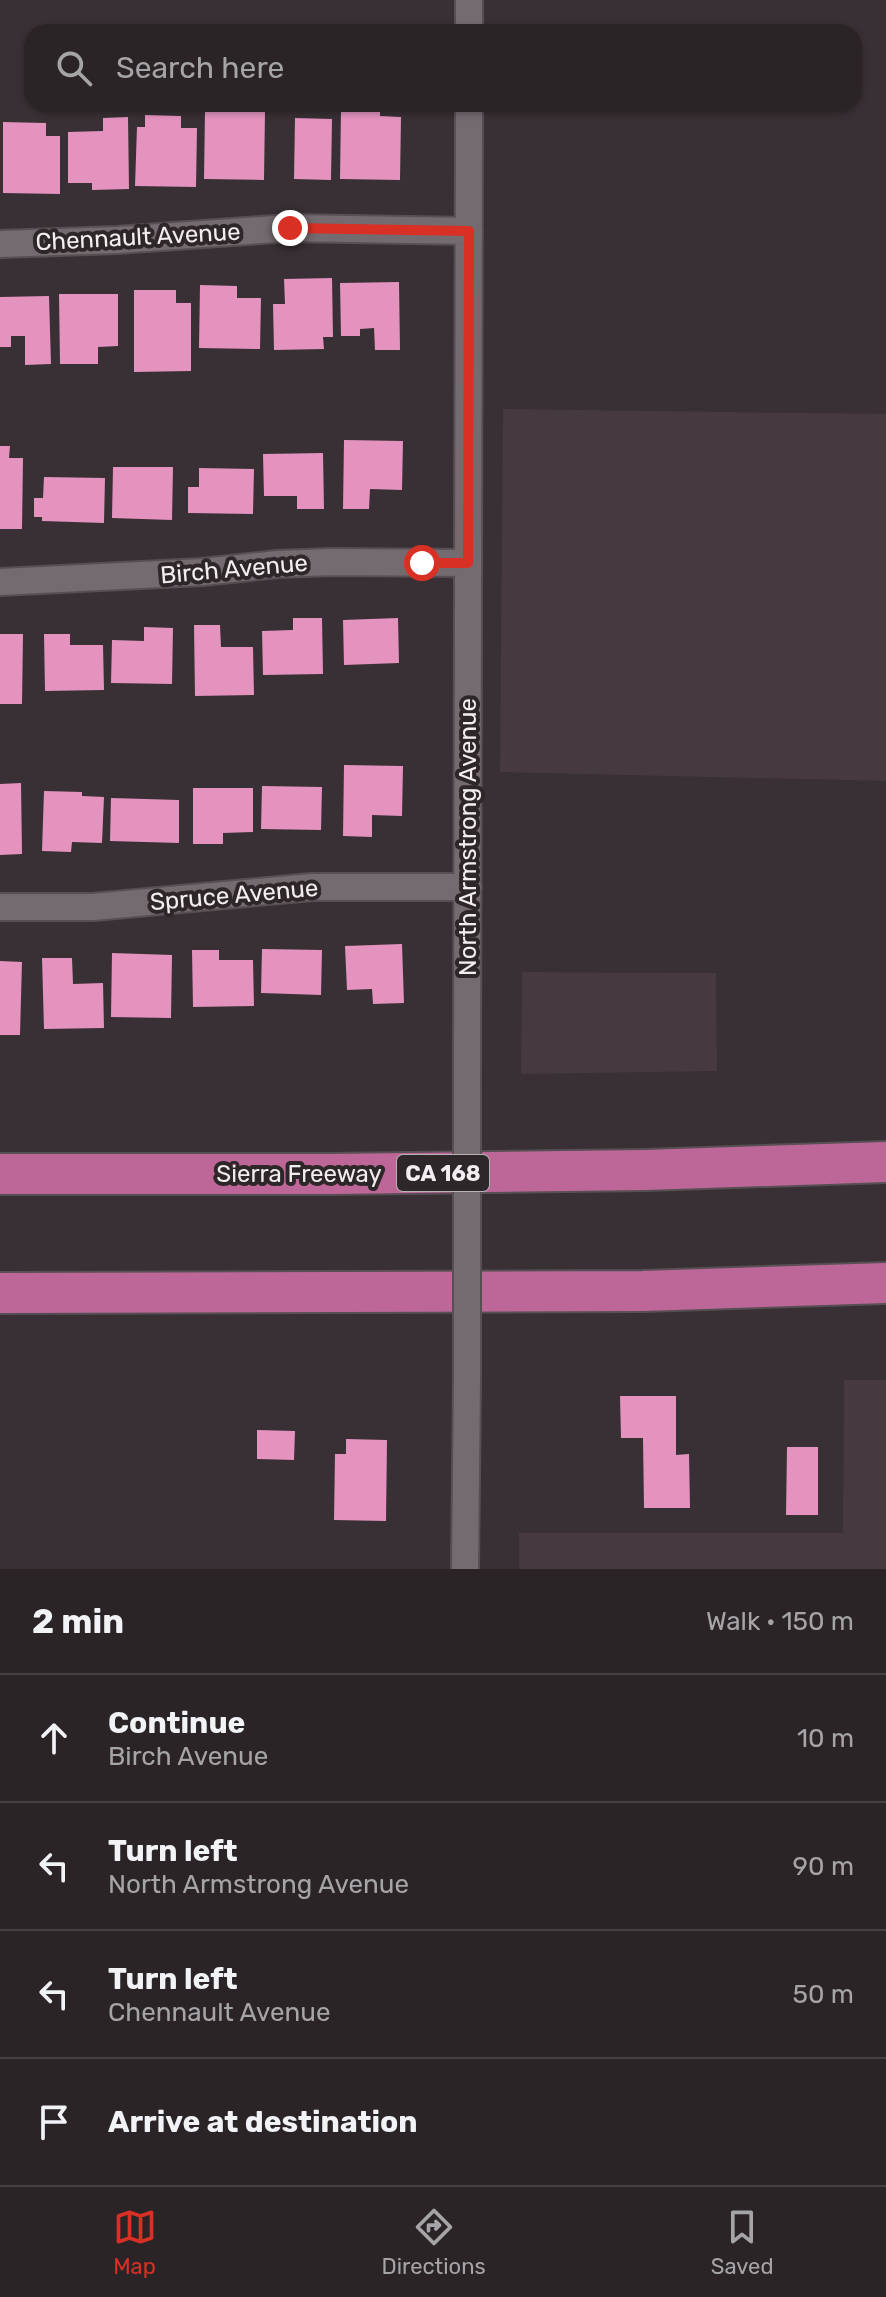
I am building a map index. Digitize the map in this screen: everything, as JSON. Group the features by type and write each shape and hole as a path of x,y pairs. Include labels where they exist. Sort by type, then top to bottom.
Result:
{"highway":[{"name":"Sierra Freeway","path":"0,1174 645,1170 886,1162"},
{"path":"0,1293 643,1291 886,1283"}],"street":[{"path":"469,0 469,24"},
{"name":"North Armstrong Avenue","path":"465,1569 469,112"},
{"name":"Chennault Avenue","path":"0,244 117,240 290,228 469,231"},
{"name":"Birch Avenue","path":"0,582 202,572 291,563 468,563"},
{"name":"Spruce Avenue","path":"0,907 93,907 312,887 468,887"}],"shaded area":[{"path":"503,409 886,414 886,781 500,772"},
{"path":"522,972 716,973 717,1071 521,1074"},
{"path":"844,1380 886,1380 886,1569 519,1569 519,1533 843,1533"}],"building":[{"path":"205,112 265,112 264,180 204,179"},
{"path":"341,112 380,112 380,116 401,117 400,180 340,179"},
{"path":"145,115 181,116 181,128 197,128 196,187 135,186 137,127 145,127"},
{"path":"128,117 129,189 92,190 92,183 68,183 68,132 103,131 103,118"},
{"path":"295,118 332,119 331,180 294,179"},
{"path":"3,122 46,123 46,136 60,136 60,194 3,193"},
{"path":"332,278 333,337 323,337 324,349 274,350 273,304 285,304 284,279"},
{"path":"399,282 400,350 375,350 374,328 360,329 360,336 341,336 340,283"},
{"path":"200,285 237,286 237,298 261,298 260,349 199,348"},
{"path":"134,290 176,290 176,303 191,303 191,371 134,372"},
{"path":"59,294 118,294 118,346 98,347 98,364 60,364"},
{"path":"49,296 51,364 25,365 25,336 11,336 11,347 0,347 0,297"},
{"path":"344,440 403,441 402,490 370,489 369,509 343,509"},
{"path":"0,446 10,446 9,458 23,458 22,529 0,529"},
{"path":"323,453 324,509 297,509 297,496 264,496 263,454"},
{"path":"113,467 173,467 172,520 112,518"},
{"path":"199,468 254,469 253,514 188,513 188,487 199,487"},
{"path":"44,477 105,478 104,523 42,521 42,517 34,517 34,498 43,498"},
{"path":"293,618 322,618 323,674 263,675 262,631 293,630"},
{"path":"398,618 399,663 344,665 343,620"},
{"path":"194,625 220,625 221,647 253,647 254,695 195,696"},
{"path":"144,627 173,628 172,684 111,683 112,640 144,641"},
{"path":"0,634 23,634 22,704 0,704"},
{"path":"44,634 70,634 70,645 103,645 104,690 45,691"},
{"path":"344,765 403,766 402,816 372,815 372,837 343,836"},
{"path":"21,783 22,854 0,855 0,784"},
{"path":"262,786 322,787 321,830 261,829"},
{"path":"193,788 253,788 253,832 223,833 223,844 193,844"},
{"path":"44,791 82,792 82,796 104,797 102,843 72,842 71,852 42,851"},
{"path":"111,798 179,800 179,843 110,841"},
{"path":"402,944 404,1003 373,1004 372,989 347,990 345,946"},
{"path":"262,949 322,950 321,995 261,993"},
{"path":"192,950 219,950 219,960 253,960 254,1006 193,1007"},
{"path":"112,953 172,955 171,1018 111,1017"},
{"path":"42,958 72,958 73,984 103,983 104,1028 44,1029"},
{"path":"0,961 22,962 20,1035 0,1035"},
{"path":"620,1396 676,1396 676,1455 689,1454 690,1508 644,1508 643,1438 621,1438"},
{"path":"257,1430 295,1431 294,1460 257,1459"},
{"path":"346,1439 387,1440 386,1521 334,1520 335,1454 346,1454"},
{"path":"787,1447 818,1447 818,1515 786,1515"}],"route":[{"path":"290,228 469,231 468,563 422,563"}]}
